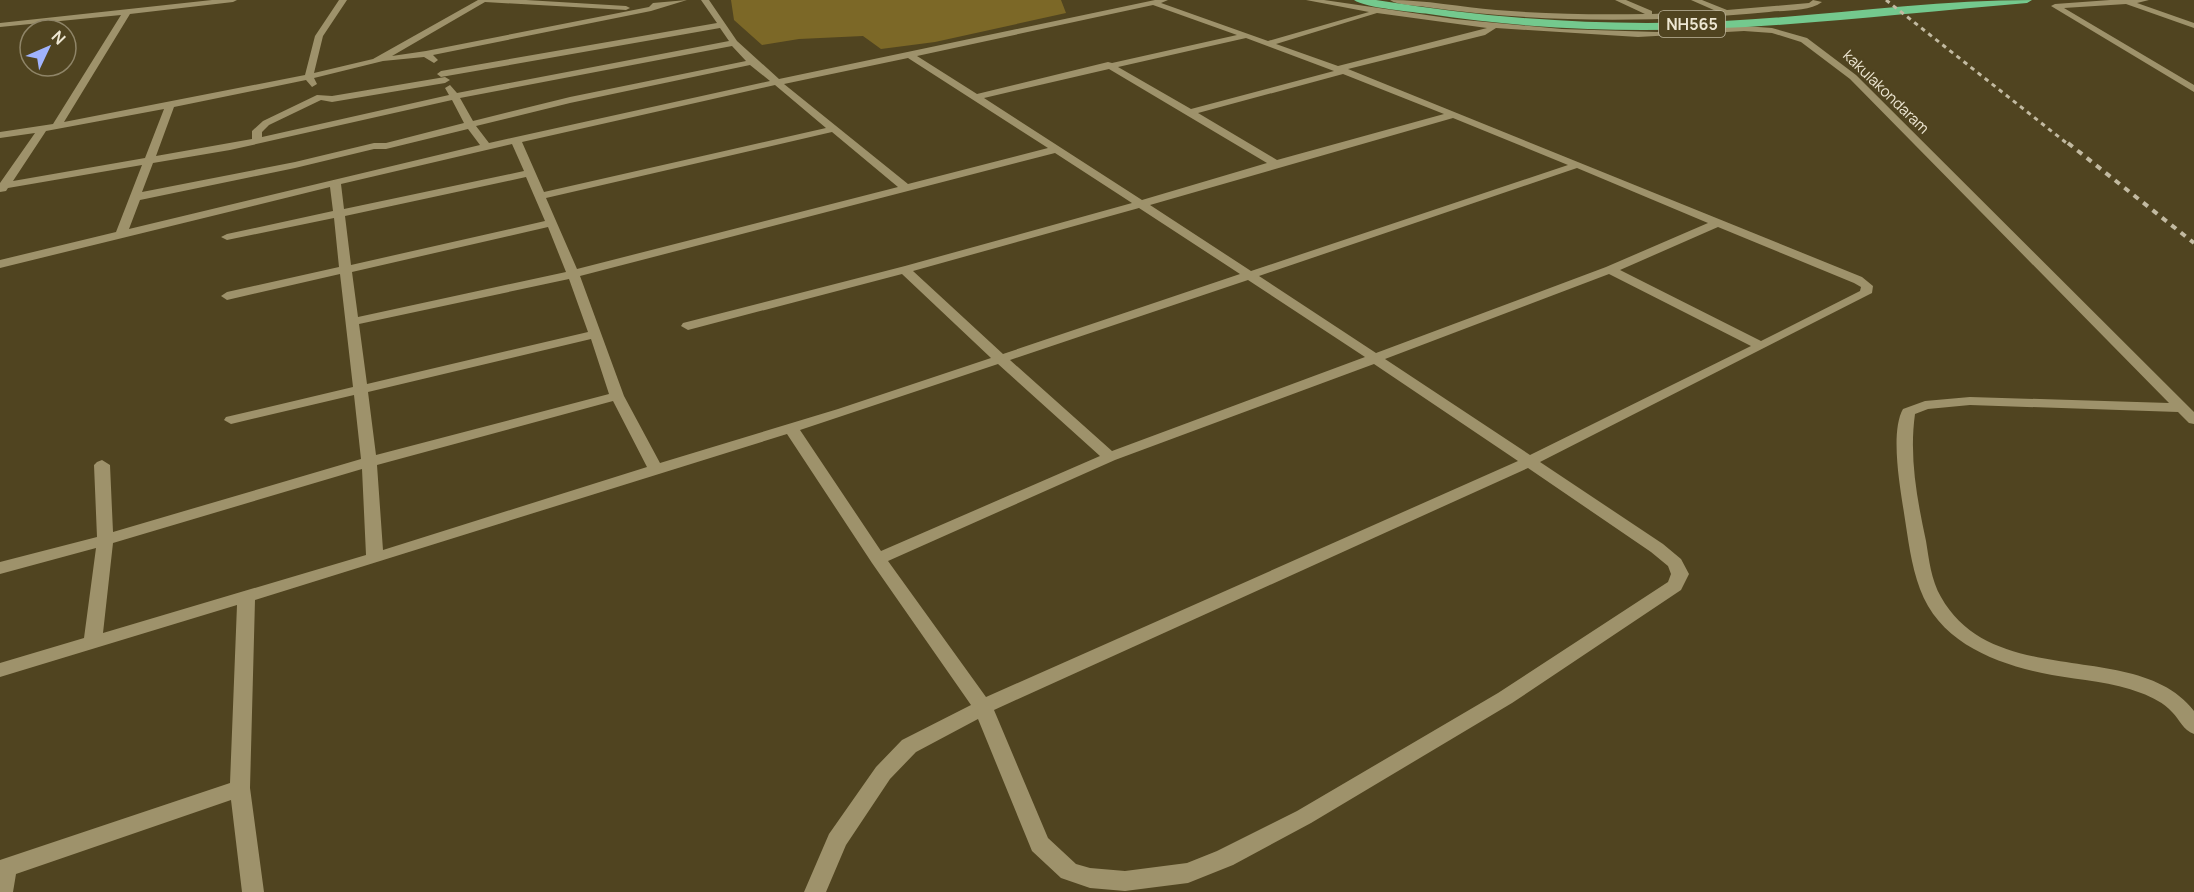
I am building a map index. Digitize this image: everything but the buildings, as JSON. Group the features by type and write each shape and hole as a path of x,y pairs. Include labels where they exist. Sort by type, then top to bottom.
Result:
{"highway":[{"name":"NH565","path":"1359,0 1508,21 1621,27 1721,24 2026,0"}],"street":[{"path":"0,25 128,12 186,3 233,0"},
{"path":"320,97 309,77 319,36 343,0"},
{"path":"376,61 484,0 618,8 683,0"},
{"path":"705,0 734,43 752,62 906,188"},
{"name":"kakulakondaram","path":"1310,0 1430,20 1493,27 1641,33 1775,30 1809,42 1853,77 2194,420"},
{"path":"1398,0 1512,13 1572,16 1729,14 1816,4 1817,0"},
{"path":"1619,0 1671,25"},
{"path":"1695,0 1729,14"},
{"path":"1774,0 1791,7"},
{"path":"2145,0 2055,6 2194,89"},
{"path":"0,264 516,140 1159,1 1342,70 1858,280 1867,286 1866,293 1530,461 983,707 909,746 883,773 837,840 815,892"},
{"path":"2127,2 2194,26"},
{"path":"0,135 170,105 376,61 426,54 651,9 662,4"},
{"path":"57,126 67,106 94,68 128,12"},
{"path":"1269,43 1379,12"},
{"path":"257,141 257,131 266,123 320,97 333,99 722,25"},
{"path":"1190,112 1482,33 1493,27"},
{"path":"976,97 1248,34"},
{"path":"1,188 148,163 455,96 734,43"},
{"path":"426,54 432,56 470,125 487,147"},
{"path":"791,428 878,559 983,707 1040,844 1069,871 1090,878 1125,881 1188,873 1225,858 1304,817 1505,698 1675,586 1680,574 1674,563 1657,548 1378,357 910,55"},
{"path":"136,197 295,165 374,146 386,146 570,100 752,62"},
{"path":"1108,65 1276,164"},
{"path":"121,235 170,105"},
{"path":"688,326 906,271 1452,115"},
{"path":"1,188 43,129"},
{"path":"540,196 834,129"},
{"path":"516,140 573,274 617,396 656,469"},
{"path":"352,322 573,274 1057,149"},
{"path":"0,670 375,558 791,428 999,358 1125,319 1577,165"},
{"path":"227,237 530,172"},
{"path":"335,182 369,462 375,558"},
{"path":"878,559 1110,457 1610,270 1717,223"},
{"path":"226,296 552,224"},
{"path":"1610,270 1761,346"},
{"path":"906,271 1110,457"},
{"path":"231,420 596,334"},
{"path":"0,568 105,540 369,462 617,396"},
{"path":"2182,408 1970,401 1925,405 1908,412 1905,426 1906,472 1923,570 1934,603 1957,632 1984,649 2005,656 2127,681 2158,692 2176,703 2194,726"},
{"path":"93,642 105,540 102,465"},
{"path":"246,597 240,788 252,892"},
{"path":"2,892 3,869 240,788"}],"shaded area":[{"path":"731,0 1061,0 1066,13 935,42 881,49 863,36 799,39 762,45 734,20"}],"railway":[{"path":"1886,0 2069,145"},
{"path":"2068,143 2194,243"}]}
